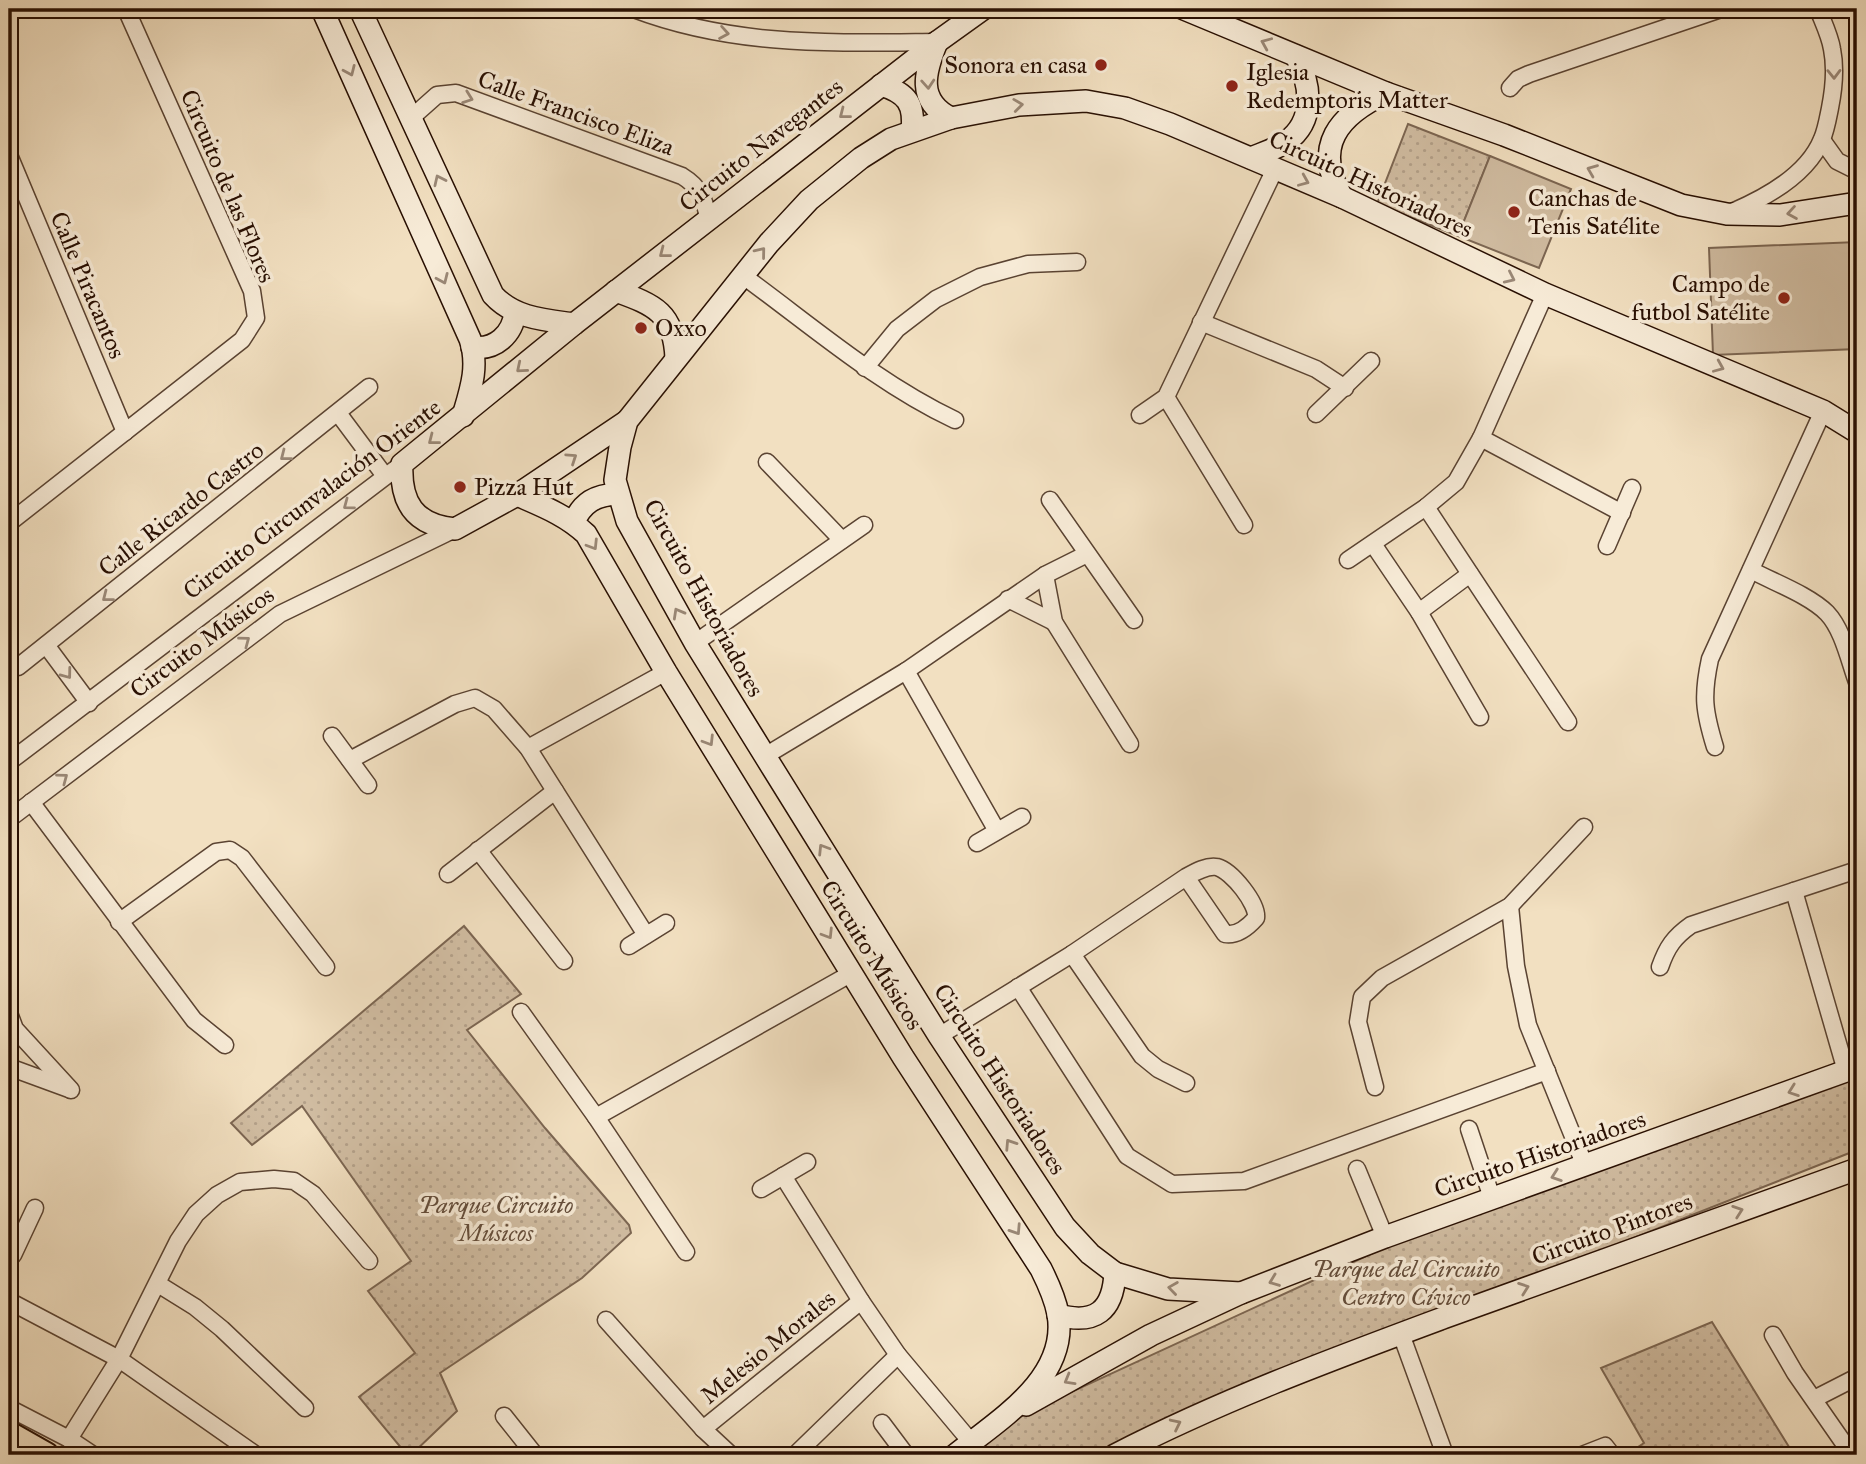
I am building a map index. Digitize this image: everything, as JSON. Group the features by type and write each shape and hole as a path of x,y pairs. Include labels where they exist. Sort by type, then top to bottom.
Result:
{"main road":[{"path":"9,1434 46,1455"}],"street":[{"name":"Circuito de las Flores","path":"9,523 242,340 256,318 252,291 126,9"},
{"name":"Circuito Circunvalación Oriente","path":"9,762 463,416 474,373 472,347 322,9"},
{"path":"360,9 493,295 515,312 545,321 574,324"},
{"path":"634,9 706,30 762,40 823,44 937,41 926,74 927,90 937,109 951,118"},
{"name":"Circuito Navegantes","path":"463,416 616,291 937,41 983,9"},
{"path":"1184,9 1386,93 1504,135 1681,205 1727,214 1780,215 1857,203"},
{"path":"1510,88 1518,79 1528,74 1721,9"},
{"path":"1727,214 1779,188 1802,167 1822,140 1834,88 1834,67 1832,47 1818,9"},
{"path":"1251,158 1284,144 1303,122 1308,93 1307,80 1296,56"},
{"path":"881,85 892,89 908,101 912,109 912,131"},
{"name":"Calle Francisco Eliza","path":"410,119 436,95 456,93 682,176 701,192 708,219"},
{"path":"1342,197 1332,175 1330,163 1335,132 1350,113 1386,93"},
{"name":"Circuito Historiadores","path":"1241,1293 1168,1289 1115,1273 1090,1254 1065,1227 939,1035 765,756 695,643 626,521 615,480 627,421 742,275 809,200 860,158 891,139 951,118 1019,104 1086,102 1125,108 1147,115 1251,158 1342,197 1545,294 1823,411 1857,432"},
{"path":"1822,140 1837,161 1857,171"},
{"name":"Calle Piracantos","path":"9,158 125,432"},
{"path":"1140,415 1166,397 1276,169"},
{"path":"865,368 897,329 936,299 969,282 1028,264 1077,262"},
{"path":"742,275 865,368 910,397 955,420"},
{"path":"616,291 639,299 660,312 672,331 676,358"},
{"path":"1348,560 1426,507 1456,482 1481,438 1545,294"},
{"path":"472,347 486,347 501,340 512,327 515,312"},
{"path":"1200,322 1316,369 1345,388"},
{"path":"1316,414 1371,361"},
{"name":"Calle Ricardo Castro","path":"18,667 369,387"},
{"path":"1166,397 1244,525"},
{"path":"1715,747 1706,716 1704,688 1710,659 1823,411 1857,414"},
{"path":"338,414 385,477"},
{"name":"Circuito Músicos","path":"9,819 280,614 455,529 517,495 627,421"},
{"path":"1481,438 1622,513"},
{"path":"767,462 842,540"},
{"path":"402,464 404,495 415,512 432,524 455,529"},
{"path":"1607,546 1632,488"},
{"path":"573,523 586,503 605,495 618,494"},
{"name":"Circuito Músicos","path":"517,495 555,511 586,534 666,671 903,1057 1041,1269 1052,1291 1058,1315 1059,1336 1052,1359 1041,1378 1006,1417 963,1449"},
{"path":"1050,500 1134,620"},
{"path":"1426,507 1569,722"},
{"path":"695,643 864,525"},
{"path":"1373,544 1419,612 1480,717"},
{"path":"765,756 906,671 1045,575 1087,554"},
{"path":"1751,570 1826,613 1839,631 1857,682"},
{"path":"1419,612 1470,574"},
{"path":"1045,575 1054,622 1130,744"},
{"path":"1008,599 1054,622"},
{"path":"46,645 89,703"},
{"path":"528,748 666,671"},
{"path":"906,671 997,831"},
{"path":"350,760 455,704 475,698 494,709 528,748 646,934"},
{"path":"332,736 368,785"},
{"path":"448,874 555,791"},
{"path":"31,802 194,1020 225,1045"},
{"path":"977,842 1022,817"},
{"path":"1375,1087 1358,1022 1362,997 1382,978 1510,906 1584,827"},
{"path":"119,922 216,852 230,850 242,858 327,967"},
{"path":"478,850 564,961"},
{"path":"939,1035 1072,954 1186,877 1202,869 1215,866 1228,872 1253,904 1257,911 1256,918 1238,933 1225,934 1186,877"},
{"path":"1660,967 1667,947 1676,935 1691,925 1857,870"},
{"path":"1794,891 1852,1069"},
{"path":"1510,906 1516,966 1528,1025 1585,1166"},
{"path":"629,946 666,923"},
{"path":"1072,954 1142,1056 1157,1069 1186,1083"},
{"path":"596,1117 852,973"},
{"path":"1018,987 1127,1156 1172,1184 1244,1181 1547,1071"},
{"path":"521,1012 596,1117 686,1252"},
{"path":"9,1013 12,1031 71,1090 9,1067"},
{"name":"Circuito Historiadores","path":"1006,1417 1151,1335 1241,1293 1385,1237 1852,1069"},
{"path":"1469,1129 1492,1198"},
{"path":"761,1189 807,1162"},
{"path":"1357,1169 1385,1237"},
{"name":"Circuito Pintores","path":"1115,1455 1178,1423 1264,1385 1856,1171"},
{"path":"783,1176 861,1301 963,1449"},
{"path":"69,1439 119,1359 178,1241 196,1214 210,1201 240,1182 274,1179 294,1181 313,1194 369,1261"},
{"path":"13,1255 16,1229 35,1208"},
{"path":"1058,1315 1076,1320 1094,1316 1107,1303 1112,1293 1115,1273"},
{"path":"158,1284 195,1307 213,1322 305,1408"},
{"path":"9,1301 119,1359 256,1455"},
{"name":"Melesio Morales","path":"703,1429 861,1301"},
{"name":"Melesio Morales","path":"606,1320 703,1429 731,1455"},
{"path":"1401,1334 1446,1455"},
{"path":"1773,1335 1852,1455"},
{"path":"795,1455 898,1355"},
{"path":"1814,1399 1857,1377"},
{"path":"9,1408 69,1439 93,1455"},
{"path":"504,1416 536,1455"},
{"path":"882,1423 906,1455"},
{"path":"1582,1455 1609,1451"}],"green space":[{"path":"1408,124 1490,156 1458,236 1377,204"},
{"name":"Canchas de Tenis Satélite","path":"1490,156 1571,189 1539,268 1458,236"},
{"name":"Campo de futbol Satélite","path":"1857,242 1857,349 1713,355 1709,248"},
{"name":"Parque Circuito Músicos","path":"464,926 521,994 467,1030 545,1128 629,1225 631,1233 582,1278 440,1373 457,1411 411,1455 407,1455 359,1397 415,1353 368,1291 411,1261 302,1106 252,1145 231,1123"},
{"name":"Parque del Circuito Centro Cívico","path":"1857,1075 1857,1150 1265,1383 1106,1455 970,1455 1017,1417 1386,1247"},
{"path":"1712,1322 1794,1455 1626,1455 1644,1443 1601,1368"}],"place":[{"name":"Sonora en casa","path":"1101,65"},
{"name":"Iglesia Redemptoris Matter","path":"1232,86"},
{"name":"Canchas de Tenis Satélite","path":"1514,212"},
{"name":"Campo de futbol Satélite","path":"1784,298"},
{"name":"Oxxo","path":"641,328"},
{"name":"Pizza Hut","path":"460,487"}]}
